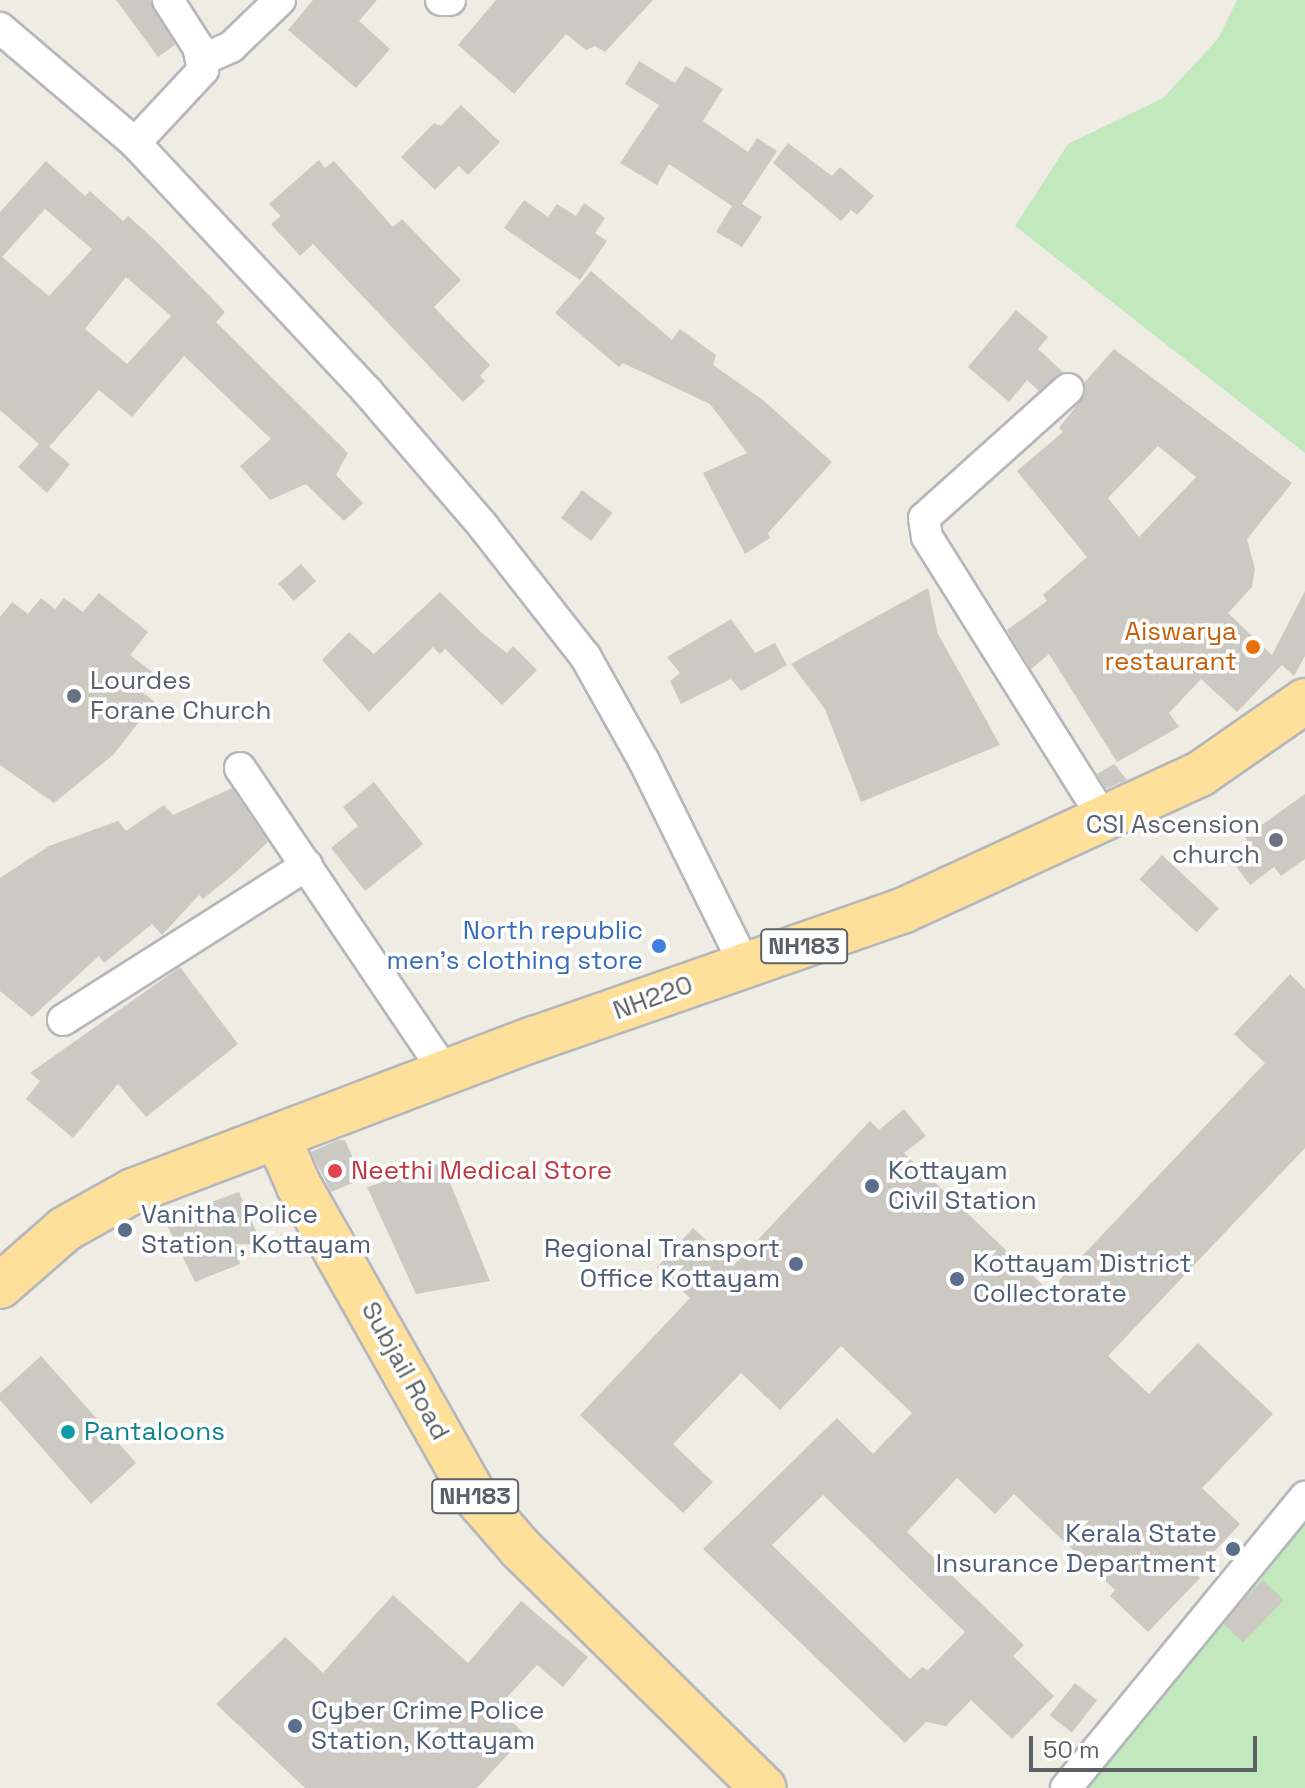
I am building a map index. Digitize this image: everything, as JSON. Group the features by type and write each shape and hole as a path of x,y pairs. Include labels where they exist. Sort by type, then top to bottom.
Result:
{"highway":[{"name":"NH220","path":"0,1286 33,1253 98,1207 446,1073 902,911 1105,821 1200,774 1305,701"},
{"name":"Subjail Road","path":"278,1138 299,1186 474,1495 520,1548 763,1788"}],"street":[{"path":"168,0 204,59"},
{"path":"135,143 196,82 204,59 231,47 280,0"},
{"path":"441,0 450,0"},
{"path":"0,28 135,143 367,391 483,526 585,656 644,761 745,965"},
{"path":"1068,389 924,518 927,537 1105,821"},
{"path":"240,768 446,1073"},
{"path":"63,1020 307,865"},
{"path":"1066,1788 1305,1497"}],"green space":[{"path":"1237,0 1305,0 1305,453 1015,226 1068,144 1163,98 1218,39"},
{"path":"1305,1484 1305,1788 1058,1788"}],"building":[{"path":"116,0 150,0 175,45 158,57"},
{"path":"313,0 377,0 359,21 390,49 356,88 288,30"},
{"path":"496,0 653,0 605,52 595,46 586,50 566,34 514,94 458,45"},
{"path":"639,61 675,83 686,66 723,89 703,121 748,152 757,138 777,151 742,204 762,217 742,247 716,232 732,206 669,164 657,185 620,163 659,105 625,84"},
{"path":"461,105 500,142 468,175 459,166 435,190 401,157 434,123 441,126"},
{"path":"788,143 832,176 840,167 874,196 857,215 851,210 841,221 773,163"},
{"path":"319,160 325,168 334,161 393,227 402,219 461,280 434,307 490,365 480,376 485,381 463,402 313,244 300,256 271,224 281,216 269,204"},
{"path":"46,161 85,196 90,191 123,221 128,216 225,312 216,322 348,453 336,475 363,503 344,521 306,484 270,500 240,466 271,439 184,356 132,417 99,390 49,447 70,464 47,493 18,467 39,444 0,410 0,212","holes":["45,209 92,249 49,296 2,257","126,277 171,316 127,364 85,329"]},
{"path":"524,200 548,217 557,204 576,216 584,203 605,218 595,233 607,241 580,280 504,228"},
{"path":"591,271 672,340 680,329 716,355 713,365 763,400 832,462 768,533 770,538 745,554 703,473 747,453 710,404 623,363 619,367 555,313"},
{"path":"1016,310 1048,337 1038,349 1063,372 1039,391 1027,380 1009,402 968,367"},
{"path":"1114,349 1292,483 1247,539 1255,569 1252,587 1228,613 1272,655 1305,591 1305,656 1294,676 1282,665 1237,712 1201,679 1169,713 1179,727 1117,762 1049,654 1031,669 1007,630 1047,601 1043,595 1087,557 1017,471 1063,432 1059,428 1085,395 1084,383","holes":["1158,446 1196,477 1139,537 1108,498"]},
{"path":"582,490 612,513 591,541 561,518"},
{"path":"301,564 316,581 293,601 278,584"},
{"path":"928,588 938,634 1000,745 861,802 825,709 791,664"},
{"path":"440,592 484,635 507,653 513,646 537,670 502,705 445,649 440,654 433,647 369,712 322,660 349,632 374,654"},
{"name":"Lourdes Forane Church","path":"99,593 148,632 130,655 155,674 141,691 155,702 113,755 54,803 0,765 0,617 12,602 28,614 41,598 55,609 64,598 83,612"},
{"path":"731,619 755,653 775,643 787,665 741,691 731,679 681,704 670,681 680,673 667,657"},
{"path":"1114,764 1127,780 1106,789 1097,774"},
{"path":"374,782 423,844 365,891 331,848 358,826 343,807"},
{"path":"232,788 268,842 236,872 203,899 199,895 162,935 152,924 104,963 99,956 32,1017 0,991 0,878 49,846 118,821 126,831 164,805 173,815"},
{"name":"CSI Ascension church","path":"1305,794 1305,859 1281,876 1274,867 1250,885 1229,857 1249,843 1245,837"},
{"path":"1162,855 1219,908 1197,932 1139,879"},
{"path":"180,967 238,1044 146,1117 118,1084 73,1138 26,1099 40,1081 30,1073"},
{"name":"Kottayam District Collectorate","path":"1290,974 1305,989 1305,1148 1108,1356 1149,1394 1198,1343 1273,1414 1202,1488 1240,1524 1194,1573 1200,1578 1148,1632 1110,1596 1115,1590 1014,1494 995,1514 957,1478 907,1532 1024,1645 1013,1656 1054,1696 1012,1739 971,1700 946,1726 926,1722 905,1743 703,1549 837,1418 873,1454 912,1413 841,1346 780,1410 741,1373 673,1444 713,1482 683,1513 580,1415 690,1298 657,1267 693,1228 733,1266 870,1121 879,1130 904,1109 926,1136 904,1153 1049,1291 1265,1063 1234,1034","holes":["823,1495 965,1632 928,1670 922,1667 910,1679 772,1545"]},
{"name":"Neethi Medical Store","path":"345,1140 362,1179 331,1192 311,1152"},
{"path":"442,1163 490,1281 416,1294 367,1187"},
{"path":"239,1192 262,1245 236,1244 240,1264 195,1282 164,1219"},
{"name":"Pantaloons","path":"41,1356 136,1463 91,1504 0,1400 0,1393"},
{"path":"1263,1580 1284,1600 1243,1643 1222,1622"},
{"path":"393,1595 468,1663 521,1601 588,1657 563,1687 537,1665 497,1708 526,1735 477,1788 305,1788 216,1704 285,1637 323,1673"},
{"path":"1075,1683 1097,1700 1072,1733 1050,1715"}],"place":[{"name":"Aiswarya restaurant","path":"1253,647"},
{"name":"Lourdes Forane Church","path":"74,696"},
{"name":"CSI Ascension church","path":"1276,840"},
{"name":"North republic men's clothing store","path":"659,946"},
{"name":"Neethi Medical Store","path":"335,1171"},
{"name":"Kottayam Civil Station","path":"872,1186"},
{"name":"Vanitha Police Station , Kottayam","path":"125,1230"},
{"name":"Regional Transport Office Kottayam","path":"796,1264"},
{"name":"Kottayam District Collectorate","path":"957,1279"},
{"name":"Pantaloons","path":"68,1432"},
{"name":"Kerala State Insurance Department","path":"1233,1549"},
{"name":"Cyber Crime Police Station, Kottayam","path":"295,1726"}]}
